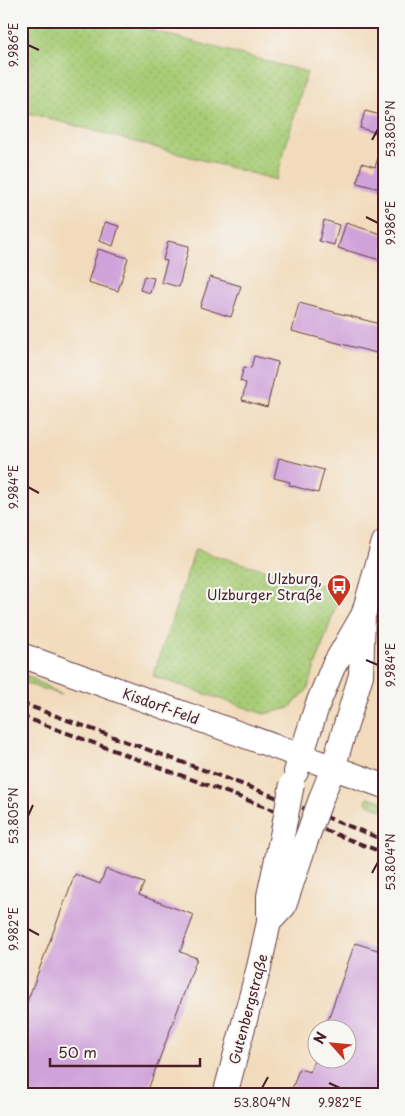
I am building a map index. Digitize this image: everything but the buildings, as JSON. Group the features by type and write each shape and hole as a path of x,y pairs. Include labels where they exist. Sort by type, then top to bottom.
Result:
{"main road":[{"path":"363,616 384,542"},
{"name":"Gutenbergstraße","path":"225,1095 260,967 269,922 269,896 292,784 317,706 333,667 363,616"},
{"name":"Gutenbergstraße","path":"269,922 284,906 333,768 361,675 363,616"},
{"name":"Kisdorf-Feld","path":"21,655 384,786"}],"green space":[{"path":"21,21 116,21 307,72 276,180 21,111"},
{"path":"195,550 341,591 307,690 290,708 264,714 153,676"},
{"path":"21,672 62,695 21,682"},
{"path":"367,798 384,802 384,811 366,803"}],"railway":[{"path":"21,703 255,789 384,840"},
{"path":"21,716 384,853"}],"place":[{"name":"Ulzburg, Ulzburger Straße","path":"339,607"}]}
